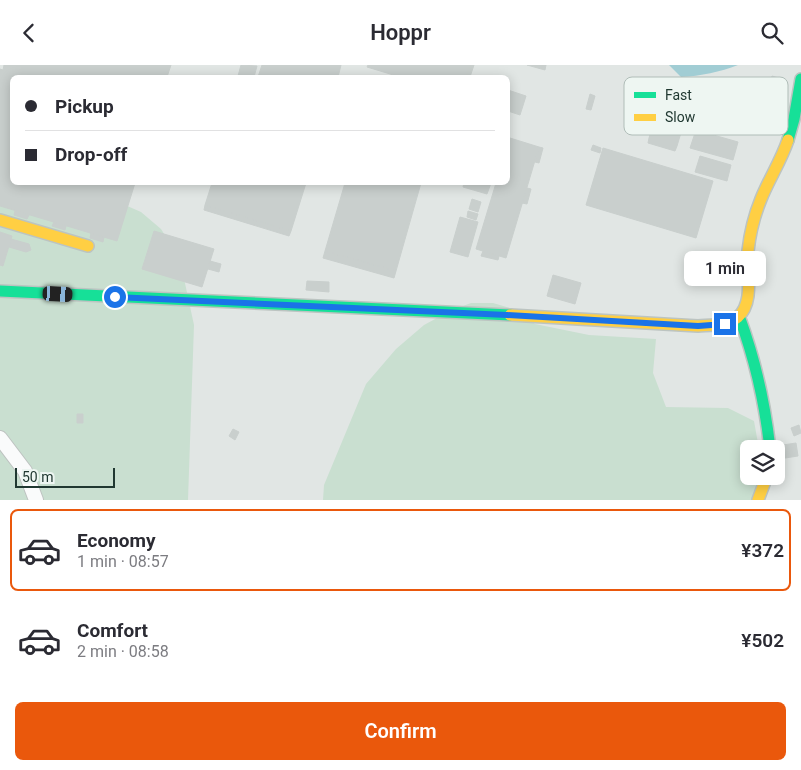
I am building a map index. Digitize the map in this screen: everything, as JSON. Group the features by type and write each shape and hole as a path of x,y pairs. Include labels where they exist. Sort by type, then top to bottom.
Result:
{"street":[{"path":"0,291 698,326 725,324 739,316 748,299 747,260 751,227 761,198 784,152 794,119 801,79"},
{"path":"0,220 88,246"},
{"path":"739,316 756,365 766,411 769,440"},
{"path":"0,438 24,471 36,500"},
{"path":"758,500 764,485"}],"green space":[{"path":"109,198 141,212 161,229 174,250 183,274 194,325 188,500 0,500 0,203"},
{"path":"471,303 493,303 517,310 535,324 589,335 656,339 653,373 666,407 728,408 754,421 757,440 740,440 740,485 761,485 754,500 323,500 324,485 366,384 396,349 424,325 450,311"}],"water":[{"path":"669,65 738,65 696,76 681,77"}],"building":[{"path":"4,65 171,65 168,75 10,75 10,185 134,185 117,241 0,206 0,69 3,70"},
{"path":"241,65 257,66 255,75 238,75"},
{"path":"262,65 341,65 338,75 259,75"},
{"path":"368,65 470,65 467,75 393,75 367,67"},
{"path":"470,65 474,65 471,75 467,75"},
{"path":"527,65 546,65 545,70"},
{"path":"510,91 526,96 520,115 510,112"},
{"path":"590,94 595,96 591,110 586,109"},
{"path":"650,135 680,135 677,146 649,138"},
{"path":"694,135 714,135 738,142 733,160 690,148"},
{"path":"510,138 539,147 506,258 476,249 495,185 510,185"},
{"path":"649,138 677,146 675,151 648,143"},
{"path":"593,145 601,148 600,153 591,150"},
{"path":"539,147 543,148 539,163 535,162"},
{"path":"603,148 713,181 696,238 586,205"},
{"path":"700,156 731,165 727,181 695,172"},
{"path":"211,185 305,185 291,231 205,205"},
{"path":"344,185 420,185 396,271 325,251"},
{"path":"464,185 490,185 487,194 463,187"},
{"path":"527,188 531,189 527,204 522,203"},
{"path":"472,199 481,202 478,212 469,209"},
{"path":"205,205 291,231 289,236 204,210"},
{"path":"15,211 29,215 27,219 14,215"},
{"path":"468,211 478,214 476,220 467,217"},
{"path":"460,217 478,222 468,257 450,252"},
{"path":"54,222 66,226 65,230 52,226"},
{"path":"154,231 214,249 202,287 142,269"},
{"path":"0,232 12,236 3,266 0,265"},
{"path":"91,233 104,237 103,242 90,238"},
{"path":"11,239 29,244 31,250 26,252 9,247"},
{"path":"325,251 396,271 394,278 323,258"},
{"path":"483,251 499,256 498,260 481,256"},
{"path":"210,261 221,264 219,272 208,269"},
{"path":"553,275 581,283 575,304 547,296"},
{"path":"307,281 329,282 329,292 306,290"},
{"path":"77,414 83,414 83,423 77,423"},
{"path":"799,425 801,433 794,436 791,428"},
{"path":"233,429 239,432 235,440 229,436"},
{"path":"796,443 798,456 785,458 785,445"}],"traffic: fast":[{"path":"788,140 801,79"},
{"path":"0,291 510,315"},
{"path":"739,316 759,381 769,440"}],"traffic: slow":[{"path":"510,315 698,326 719,325 734,320 743,311 748,295 748,251 754,218 788,140"},
{"path":"0,220 88,246"},
{"path":"758,500 764,485"}],"route":[{"path":"115,297 698,326 725,324"}]}
